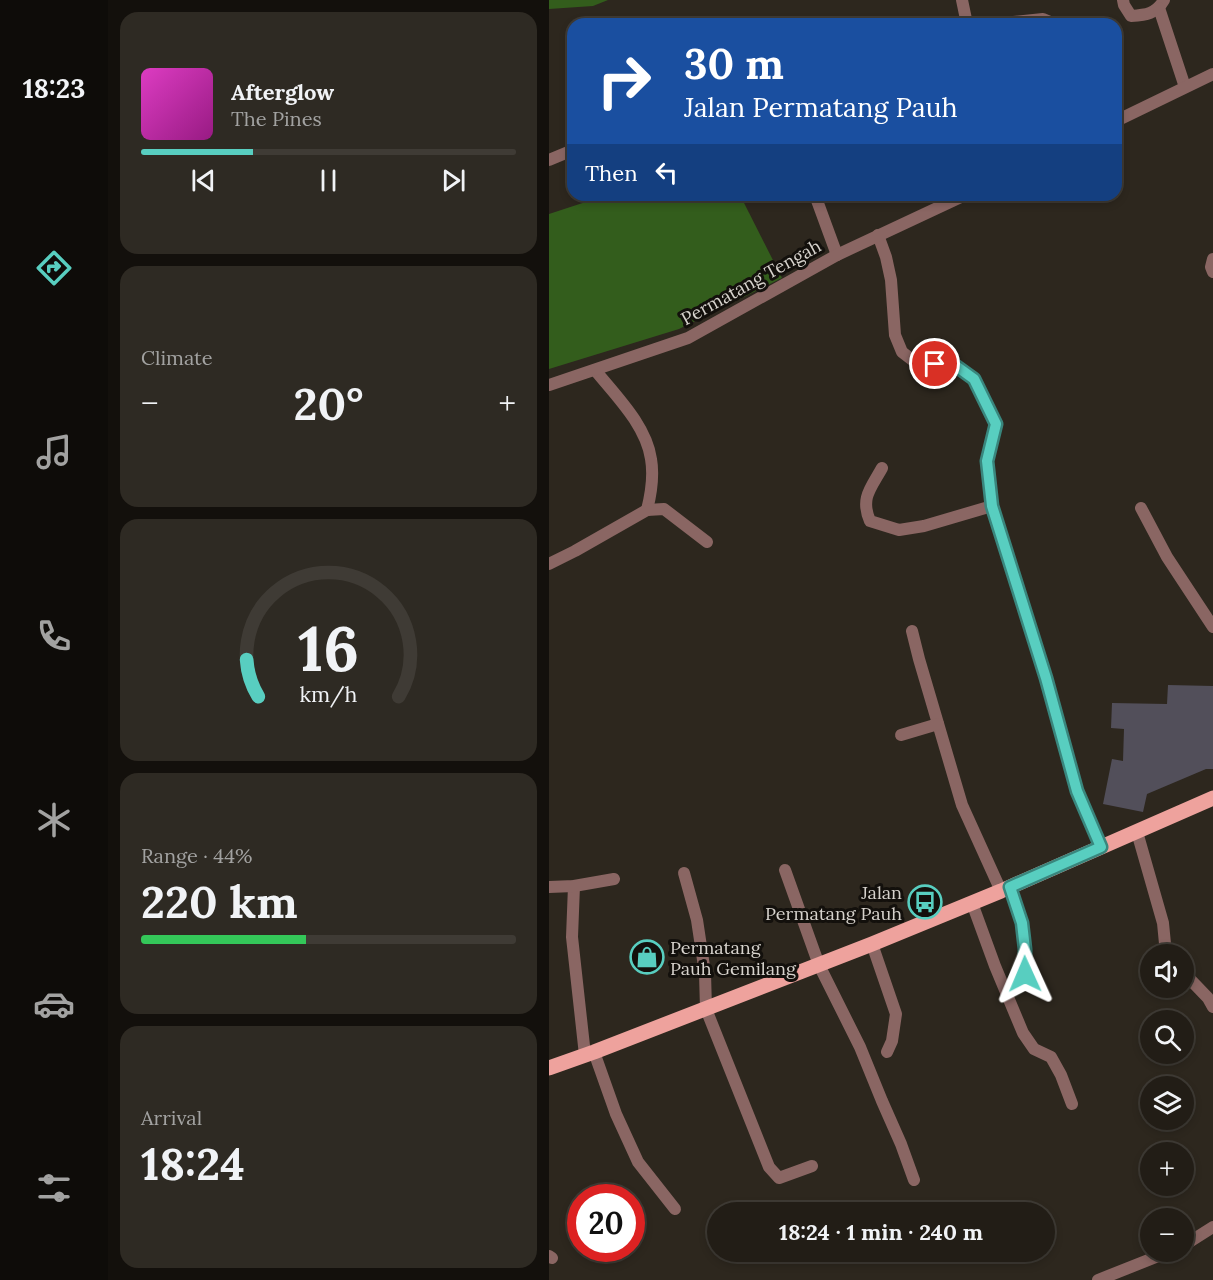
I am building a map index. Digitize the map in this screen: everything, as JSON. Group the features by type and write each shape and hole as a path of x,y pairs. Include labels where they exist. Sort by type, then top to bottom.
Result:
{"main road":[{"path":"549,1068 872,944 1213,798"}],"street":[{"path":"962,0 966,18"},
{"path":"1123,0 1131,16 1145,15 1162,4 1185,87"},
{"path":"1122,118 1213,74"},
{"path":"549,160 567,152"},
{"path":"817,201 837,255"},
{"name":"Permatang Tengah","path":"549,385 688,338 837,255 952,201"},
{"path":"878,235 891,280 895,335 902,352 915,362 956,366 974,379 996,424 987,461 992,506 1046,678 1077,791 1101,847"},
{"path":"1213,259 1211,267 1213,272"},
{"path":"595,370 629,412 643,435 652,459 651,492 647,510"},
{"path":"882,468 866,497 865,511 870,521 899,530 924,526 992,506"},
{"path":"1141,508 1167,557 1213,627"},
{"path":"549,564 647,510 665,509 707,542"},
{"path":"912,631 962,805 1022,923 1025,974"},
{"path":"901,735 938,724"},
{"path":"1137,832 1163,923 1165,944"},
{"path":"786,870 819,965 860,1047 901,1144 913,1180"},
{"path":"684,873 701,941 706,1009 769,1167 779,1178 811,1166"},
{"path":"549,887 574,886 614,879"},
{"path":"574,886 572,937 589,1053 638,1162 675,1209"},
{"path":"972,903 1023,1033 1034,1049 1051,1057 1072,1104"},
{"path":"872,944 896,1014 892,1041 887,1052"},
{"path":"1194,983 1213,1007"},
{"path":"1194,1239 1213,1227"},
{"path":"1098,1280 1143,1262"}],"green space":[{"path":"549,0 608,0 593,6 549,9"},
{"path":"589,201 743,201 782,278 679,329 549,369 549,214"}],"building":[{"path":"1168,685 1213,686 1213,769 1206,769 1147,794 1143,812 1103,804 1112,759 1123,761 1124,729 1111,728 1112,703 1167,704"}],"place":[{"name":"Jalan Permatang Pauh","path":"925,902"},
{"name":"Permatang Pauh Gemilang","path":"647,957"}],"route":[{"path":"935,364 956,366 974,379 996,424 987,461 992,506 1046,678 1077,791 1101,847 1010,887 1022,923 1025,974"}]}
